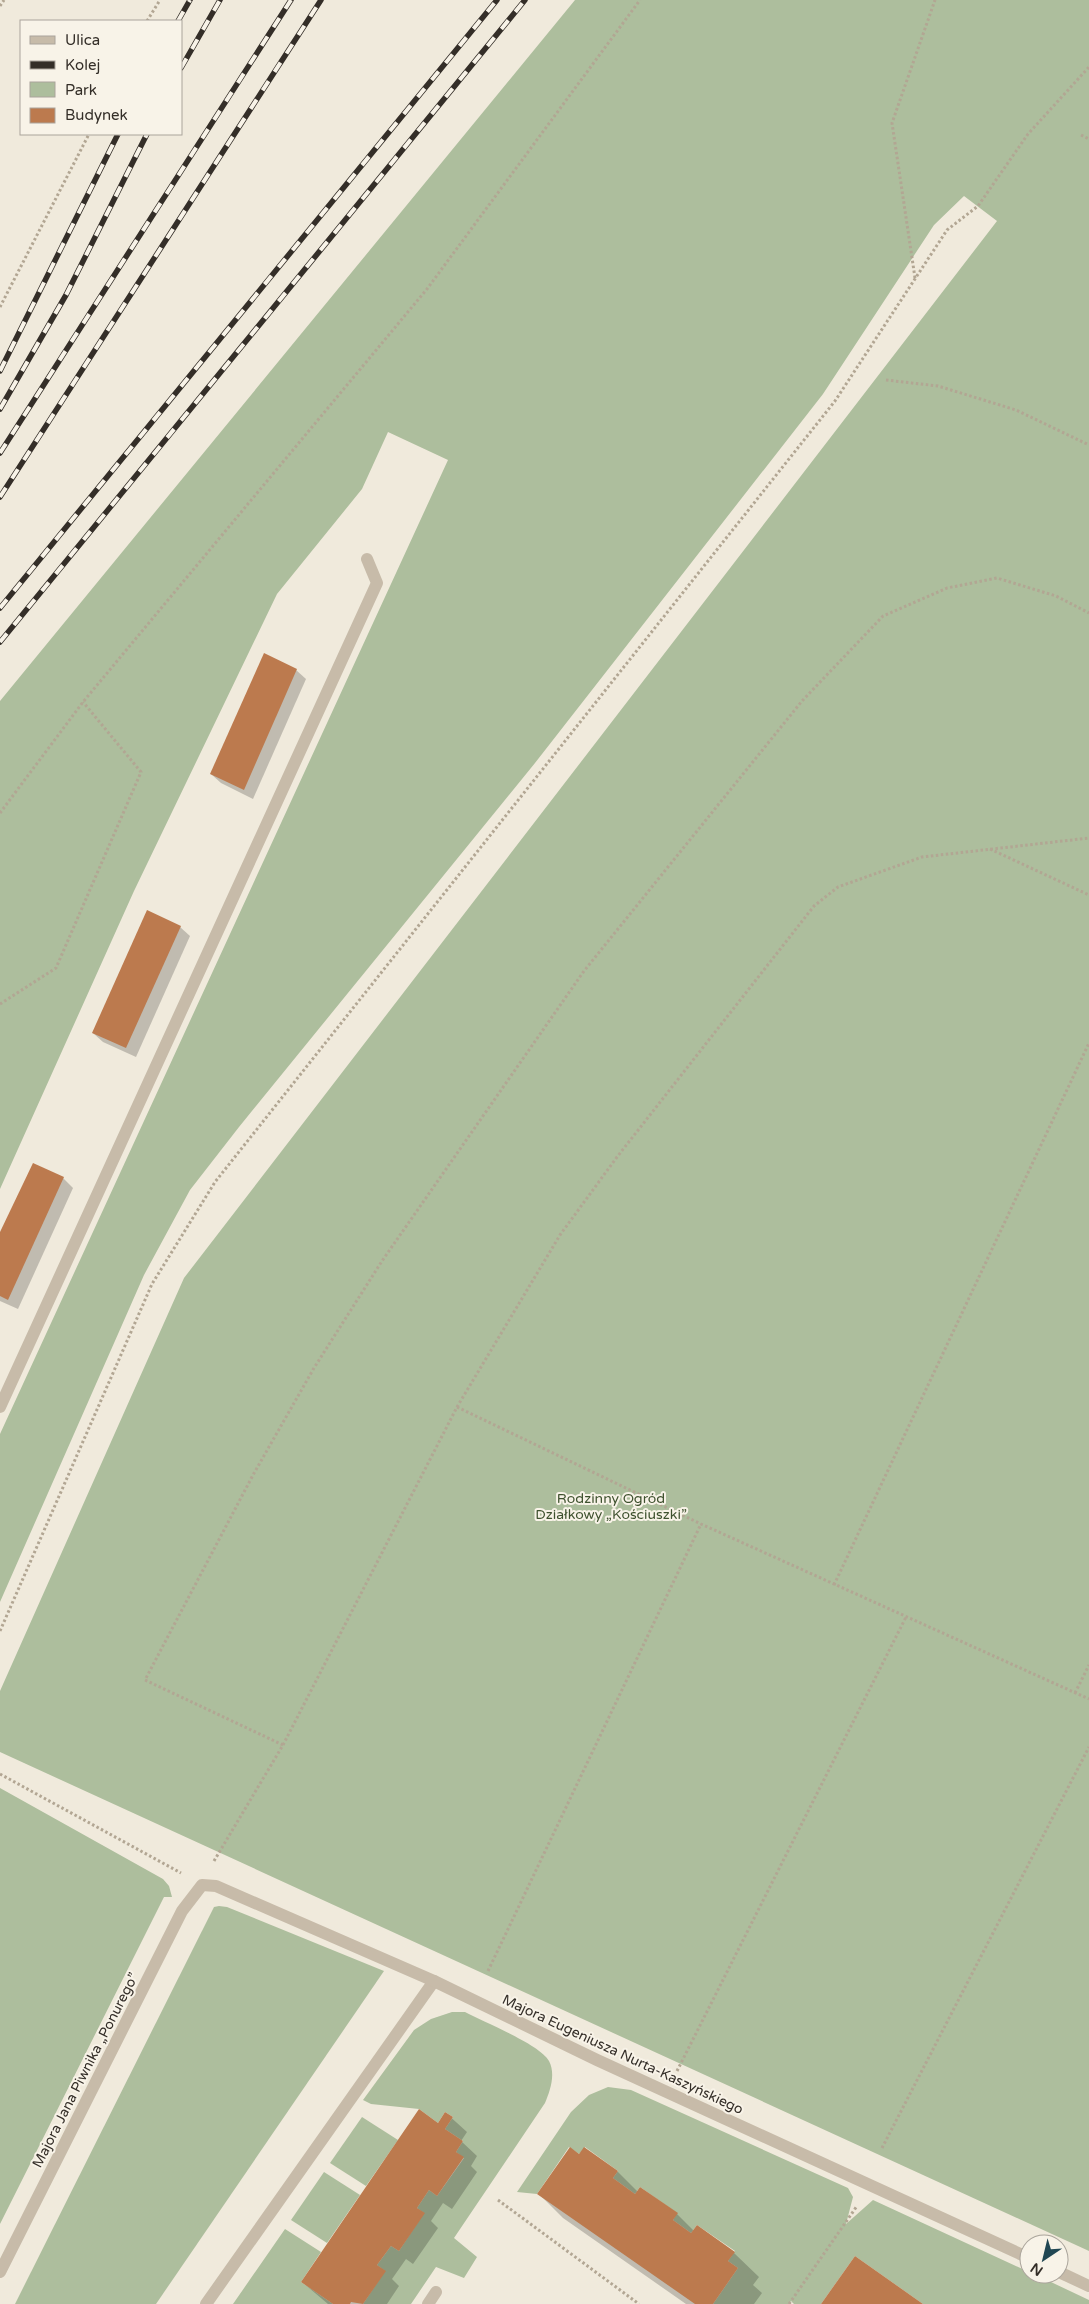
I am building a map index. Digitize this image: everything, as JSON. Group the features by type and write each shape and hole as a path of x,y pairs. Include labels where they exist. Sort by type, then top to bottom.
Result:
{"street":[{"path":"0,1408 377,584 367,559"},
{"name":"Majora Eugeniusza Nurta-Kaszyńskiego","path":"202,1885 216,1886 434,1980 597,2060 1019,2253"},
{"name":"Majora Jana Piwnika „Ponurego”","path":"0,2272 182,1911 202,1885"},
{"path":"206,2304 434,1980"},
{"path":"1069,2277 1089,2286"},
{"path":"428,2304 436,2292"}],"path":[{"path":"0,6 4,0"},
{"path":"148,20 160,0"},
{"path":"0,813 83,702 427,289 640,0"},
{"path":"915,278 892,123 935,0"},
{"path":"0,1632 152,1284 215,1182 835,402 947,230 978,206 1028,134 1089,67"},
{"path":"0,307 88,135"},
{"path":"1081,135 1089,139"},
{"path":"886,380 938,386 1016,410 1089,445"},
{"path":"283,1745 146,1680 253,1475 314,1368 388,1253 584,971 802,701 883,616 948,588 997,578 1056,596 1089,613"},
{"path":"0,1004 56,968 141,772 83,702"},
{"path":"0,1774 202,1885 209,1869 283,1745 457,1407 560,1235 617,1158 814,906 838,887 922,857 1089,838"},
{"path":"989,849 1089,895"},
{"path":"834,1585 1089,1043"},
{"path":"457,1407 701,1524 1089,1699"},
{"path":"488,1971 701,1524"},
{"path":"667,2092 906,1617"},
{"path":"1075,1693 1089,1665"},
{"path":"882,2148 1089,1747"},
{"path":"789,2304 872,2185"},
{"path":"498,2200 639,2304"}],"green space":[{"name":"Rodzinny Ogród Działkowy „Kościuszki”","path":"575,0 1089,0 1089,2251 1069,2242 1069,2234 1052,2234 0,1752 0,1691 184,1278 997,221 964,196 934,225 823,394 535,763 190,1190 144,1275 0,1602 0,1434 448,460 388,432 362,489 277,594 134,891 0,1189 0,701"},
{"path":"0,1788 163,1879 169,1886 172,1897 164,1897 0,2224"},
{"path":"214,1907 227,1907 384,1971 156,2304 15,2304"},
{"path":"452,2012 465,2012 524,2041 544,2055 549,2061 552,2071 549,2093 545,2103 454,2238 477,2257 464,2278 436,2267 411,2304 363,2304 385,2271 377,2265 391,2246 399,2251 424,2213 417,2208 429,2190 437,2196 464,2158 456,2152 463,2141 445,2129 453,2117 445,2112 438,2123 419,2109 371,2104 363,2100 414,2030 431,2019"},
{"path":"608,2087 631,2090 848,2188 853,2197 846,2224 873,2200 1019,2267 1019,2284 1055,2284 1089,2300 1089,2304 923,2304 855,2256 821,2304 794,2304 791,2301 789,2304 713,2304 738,2268 728,2261 735,2251 697,2225 691,2233 673,2220 677,2213 640,2187 635,2194 613,2178 618,2171 585,2147 579,2154 569,2147 537,2194 517,2192 571,2112 589,2095"},
{"path":"362,2117 398,2140 366,2186 330,2163"},
{"path":"324,2172 360,2195 327,2243 291,2220"},
{"path":"285,2229 321,2252 301,2282 333,2304 233,2304"}],"building":[{"path":"264,653 297,669 244,790 210,774"},
{"path":"147,910 181,926 126,1048 92,1033"},
{"path":"33,1163 64,1177 8,1300 0,1296 0,1232"},
{"path":"419,2109 438,2123 445,2112 453,2117 445,2129 463,2141 456,2152 464,2157 437,2196 429,2190 417,2208 425,2213 399,2251 391,2246 377,2265 386,2271 363,2304 351,2302 350,2304 333,2304 301,2282"},
{"path":"570,2147 579,2154 584,2147 618,2171 613,2178 635,2194 640,2187 678,2213 673,2220 691,2233 697,2225 735,2252 728,2261 738,2268 713,2304 695,2304 537,2194"},
{"path":"855,2256 923,2304 821,2304"}],"railway":[{"path":"179,20 190,0"},
{"path":"182,66 220,0"},
{"path":"0,453 291,0"},
{"path":"0,497 321,0"},
{"path":"0,608 497,0"},
{"path":"0,642 525,0"},
{"path":"0,371 118,135"},
{"path":"0,409 66,295 146,135"}]}
